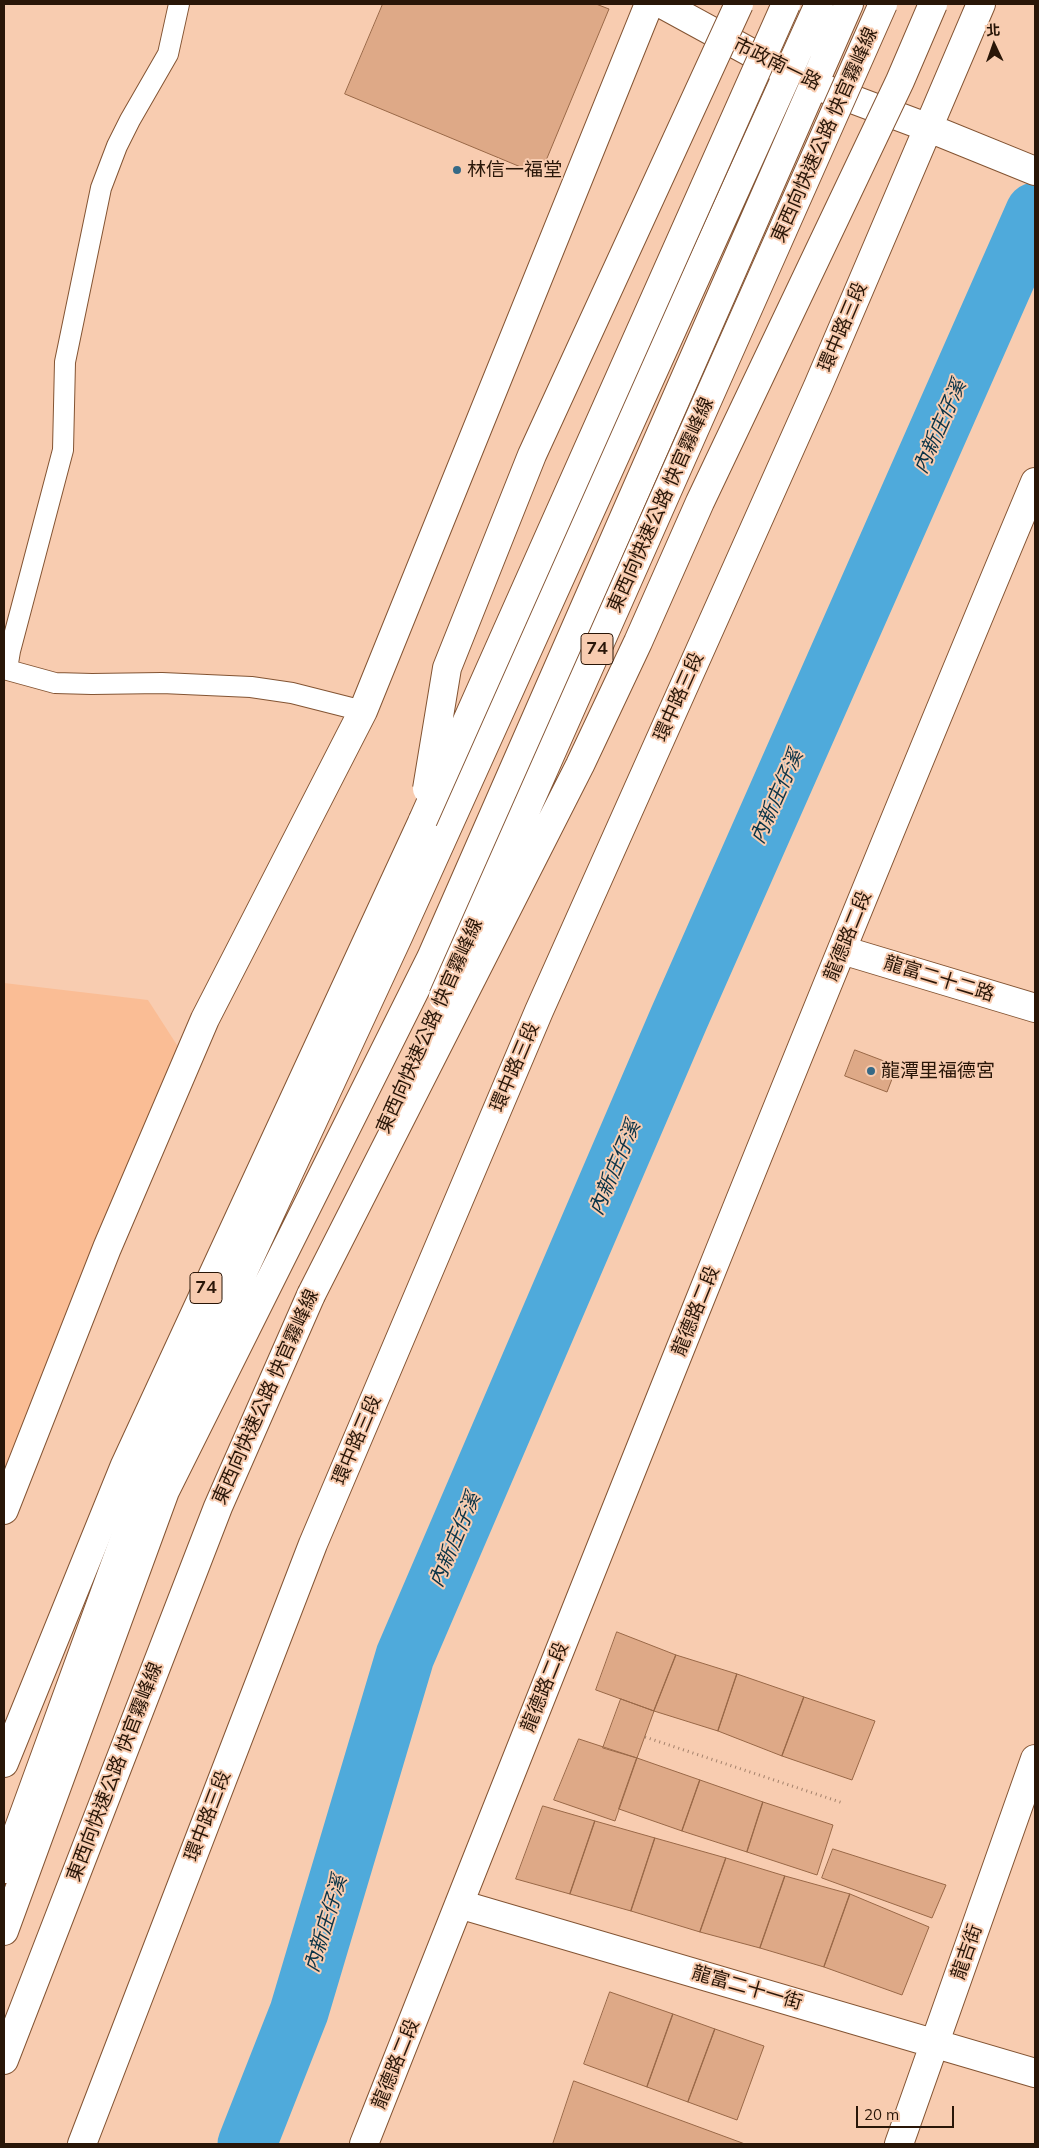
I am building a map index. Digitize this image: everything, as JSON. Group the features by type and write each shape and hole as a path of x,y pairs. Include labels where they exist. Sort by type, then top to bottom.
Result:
{"main road":[{"path":"4,1510 107,1248 205,1019 281,867 363,711 649,4"},
{"name":"市政南一路","path":"662,4 788,73 1035,171"},
{"path":"423,820 447,668 532,455 739,4"},
{"name":"74","path":"4,1763 125,1465 423,820 786,4"},
{"path":"4,1869 143,1488 398,937 819,4"},
{"path":"4,1931 165,1491 431,958 850,4"},
{"name":"東西向快速公路 快官霧峰線","path":"4,2060 218,1507 883,4"},
{"path":"311,1295 584,756 638,642 700,502 900,82 933,4"},
{"name":"環中路三段","path":"82,2144 316,1535 539,1011 818,386 981,4"},
{"name":"龍德路二段","path":"364,2144 599,1550 842,950 1035,482"},
{"name":"龍富二十二路","path":"842,950 1035,1008"},
{"name":"龍吉街","path":"899,2144 1035,1759"},
{"name":"龍富二十一街","path":"459,1904 1035,2073"}],"lane":[{"path":"179,4 168,54 122,137 101,188 65,362 63,450 47,508 38,551 5,669 55,683 251,687 292,693 363,711"}],"path":[{"path":"645,1737 843,1803"}],"shaded area":[{"path":"4,983 148,1000 186,1059 4,1508"}],"building":[{"path":"383,4 596,4 609,9 540,175 345,94"},
{"name":"龍潭里福德宮","path":"855,1050 897,1066 887,1092 845,1076"},
{"path":"617,1632 676,1655 654,1711 596,1690"},
{"path":"676,1655 737,1674 718,1731 654,1711"},
{"path":"737,1674 804,1697 782,1756 718,1731"},
{"path":"804,1697 875,1721 852,1780 782,1756"},
{"path":"621,1699 654,1711 637,1758 603,1748"},
{"path":"579,1739 637,1758 615,1821 554,1800"},
{"path":"637,1758 700,1780 682,1831 619,1809"},
{"path":"700,1780 763,1802 747,1852 682,1831"},
{"path":"763,1802 833,1825 817,1875 747,1852"},
{"path":"543,1806 595,1821 570,1894 516,1879"},
{"path":"595,1821 655,1838 631,1911 570,1894"},
{"path":"655,1838 726,1858 700,1932 631,1911"},
{"path":"833,1849 946,1885 932,1918 822,1878"},
{"path":"726,1858 785,1876 760,1948 700,1932"},
{"path":"785,1876 850,1894 824,1967 760,1948"},
{"path":"850,1894 929,1927 902,1995 824,1967"},
{"path":"610,1992 673,2014 647,2087 584,2064"},
{"path":"673,2014 715,2029 688,2102 647,2087"},
{"path":"715,2029 764,2046 737,2120 688,2102"},
{"path":"574,2081 745,2144 553,2144"}],"waterway":[{"name":"內新庄仔溪","path":"247,2144 299,2012 405,1656 679,1018 1035,212"}],"place":[{"name":"林信一福堂","path":"457,170"},
{"name":"龍潭里福德宮","path":"871,1071"}]}
